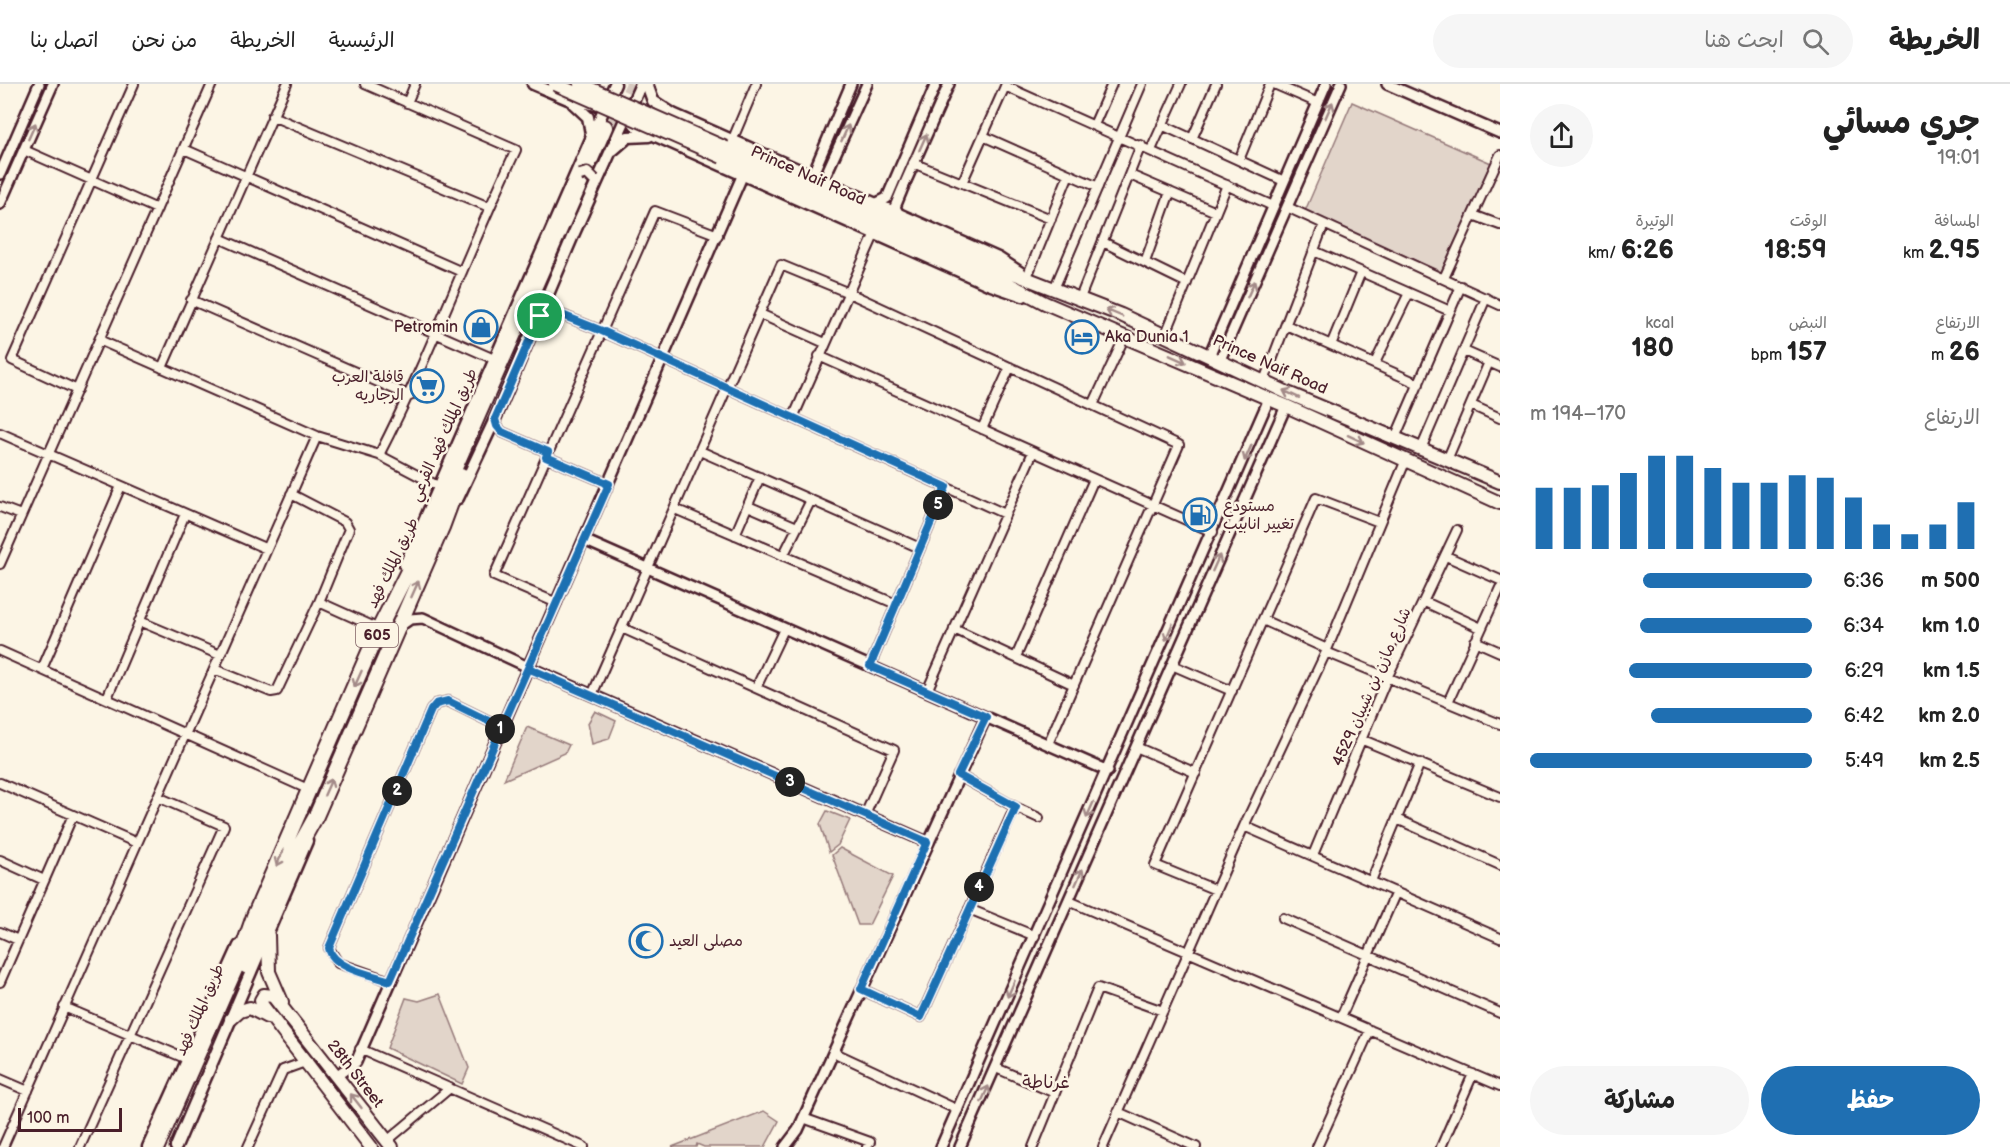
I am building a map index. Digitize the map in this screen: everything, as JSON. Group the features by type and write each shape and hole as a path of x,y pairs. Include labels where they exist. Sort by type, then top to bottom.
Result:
{"highway":[{"name":"طريق الملك فهد","path":"166,1147 296,852 316,816 442,527 460,478 609,126"},
{"name":"طريق الملك فهد","path":"157,1147 237,965 254,916 380,629 421,545 609,126"}],"main road":[{"path":"533,84 571,92 578,84"},
{"name":"Prince Naif Road","path":"578,84 995,266 1080,298 1264,381 1500,482"},
{"name":"Prince Naif Road","path":"597,84 633,124 658,137 988,284 1044,303 1125,336 1500,503"},
{"path":"609,126 618,106 615,84"},
{"path":"618,106 633,96 638,85 653,101 674,114"},
{"path":"556,89 588,117 591,137"},
{"name":"Prince Naif Road","path":"556,89 812,176 998,258 1027,277"},
{"path":"568,99 592,105 643,106 674,114"},
{"name":"طريق الملك فهد الفرعي","path":"442,527 468,479 540,316 594,185 611,153 609,126 618,106"},
{"name":"Prince Naif Road","path":"674,114 706,130 727,148 990,274 1044,303"},
{"name":"طريق الملك فهد الفرعي","path":"392,602 411,547 576,178 591,137 609,126"},
{"path":"696,153 692,141 697,133 706,130"},
{"path":"611,153 628,137 638,135 658,137"},
{"path":"576,178 587,173 594,185"},
{"path":"176,1147 302,856 316,816"},
{"path":"148,1147 230,963 254,916"},
{"path":"268,935 269,972 293,1021"},
{"path":"282,1030 261,1003 264,995 273,996 293,1021"},
{"path":"231,1019 240,1011 250,1008 260,1011 282,1030"},
{"name":"28th Street","path":"293,1021 389,1144"},
{"name":"28th Street","path":"282,1030 308,1061 371,1147"}],"street":[{"path":"0,174 39,84"},
{"path":"0,204 54,84"},
{"path":"77,390 12,360 134,84"},
{"path":"0,564 212,84"},
{"path":"162,368 287,84"},
{"path":"365,84 516,150 489,207 410,396 379,455"},
{"path":"407,102 415,84"},
{"path":"727,148 756,84"},
{"path":"812,176 851,84"},
{"path":"823,181 867,84"},
{"path":"875,204 887,198 936,84"},
{"path":"900,215 895,207 949,84"},
{"path":"1094,125 1112,84"},
{"path":"1054,289 1142,84"},
{"path":"1151,150 1181,84"},
{"path":"1192,139 1216,84"},
{"path":"1239,160 1272,84 1318,103"},
{"path":"1214,359 1226,316 1326,84"},
{"path":"1214,359 1238,320 1341,84"},
{"path":"1387,84 1500,133"},
{"path":"962,183 1005,85 1273,206"},
{"path":"272,116 489,207"},
{"path":"1162,125 1284,181"},
{"path":"983,136 1098,187"},
{"path":"1080,298 1141,145"},
{"path":"824,148 836,152"},
{"path":"183,149 462,272"},
{"path":"24,150 157,209"},
{"path":"1444,278 1500,155"},
{"path":"1293,160 1305,165"},
{"path":"913,164 1052,219"},
{"path":"336,1076 356,1062 718,235 742,174"},
{"path":"1027,277 1069,174"},
{"path":"1130,175 1216,212"},
{"path":"1166,336 1227,185"},
{"path":"1145,262 1170,192"},
{"path":"1287,207 1500,305"},
{"path":"557,603 494,576 547,454 655,211 718,235"},
{"path":"1473,214 1500,225"},
{"path":"1264,381 1324,224"},
{"path":"793,418 875,233"},
{"path":"219,238 494,359"},
{"path":"1103,242 1187,283"},
{"path":"1314,251 1450,311"},
{"path":"592,695 781,265 849,293 1179,445 1048,744"},
{"path":"1331,345 1361,272"},
{"path":"1395,438 1461,286"},
{"path":"1375,363 1408,293"},
{"path":"1421,449 1486,298"},
{"path":"191,300 410,396"},
{"path":"540,316 552,311 602,331 1005,514"},
{"path":"760,314 825,343"},
{"path":"1226,316 1238,320"},
{"path":"1286,325 1419,384"},
{"path":"1093,405 1125,336"},
{"path":"99,340 316,436 379,455 438,486"},
{"path":"1464,351 1500,367"},
{"path":"819,356 1213,532"},
{"path":"1447,460 1489,362"},
{"path":"982,429 1010,367"},
{"path":"941,1147 1213,532 1269,399"},
{"path":"1471,405 1500,418"},
{"path":"960,1147 1286,406"},
{"path":"495,419 502,432 609,484"},
{"path":"1260,424 1269,424 1274,432"},
{"path":"0,433 267,549"},
{"path":"3,1147 316,436"},
{"path":"700,451 920,548"},
{"path":"927,691 1033,452"},
{"path":"1103,1147 1244,826 1327,651 1406,462"},
{"path":"735,535 760,477"},
{"path":"1016,657 1094,479"},
{"path":"42,669 121,486"},
{"path":"870,666 946,487"},
{"path":"214,669 272,692 277,691 319,602 349,529 345,522 291,494"},
{"path":"1216,890 1155,865 1316,498 1379,522"},
{"path":"783,556 811,500"},
{"path":"748,506 798,526"},
{"path":"0,507 21,515"},
{"path":"675,509 896,604"},
{"path":"107,698 185,514"},
{"name":"شارع مازن بن شيبان 4529","path":"1312,855 1364,740 1387,678 1457,531"},
{"path":"584,540 1108,771"},
{"path":"1446,556 1500,580"},
{"path":"1448,702 1500,588"},
{"path":"319,602 380,629"},
{"path":"1425,602 1481,628"},
{"path":"397,630 410,619 423,618 528,668 927,842"},
{"path":"1263,620 1387,678 1500,724"},
{"path":"139,621 220,655"},
{"path":"622,628 894,750 865,815"},
{"path":"756,688 784,628"},
{"path":"954,629 1074,685"},
{"path":"1475,641 1500,652"},
{"path":"0,651 186,732 310,790"},
{"path":"1172,665 1232,691"},
{"path":"390,981 338,963 329,948 431,710 436,704 448,701 501,727"},
{"path":"785,1147 803,1118 986,717"},
{"path":"1364,740 1500,797"},
{"path":"1136,747 1196,773"},
{"path":"1371,882 1420,763"},
{"path":"958,775 1039,818"},
{"path":"0,783 137,843"},
{"path":"80,1147 224,825 158,797"},
{"path":"861,989 921,1017 1016,807"},
{"path":"0,982 73,815"},
{"path":"1397,819 1500,865"},
{"path":"1244,826 1500,938"},
{"path":"0,860 44,880"},
{"path":"1341,1017 1396,892"},
{"path":"1069,901 1500,1086"},
{"path":"969,909 1035,936"},
{"path":"1283,918 1500,1013"},
{"path":"0,932 18,940"},
{"path":"1033,1147 1098,988 1163,1011"},
{"path":"64,1007 187,1059"},
{"path":"1317,1147 1370,1030"},
{"path":"360,1049 584,1147"},
{"path":"832,1052 958,1110"},
{"path":"248,1147 283,1070 308,1061"},
{"path":"996,1068 1055,1093"},
{"path":"1441,1147 1473,1074"},
{"path":"0,1079 28,1091"},
{"path":"389,1144 450,1088"},
{"path":"1118,1112 1177,1143 1196,1147"},
{"path":"803,1118 870,1142 867,1147"}],"shaded area":[{"path":"1352,102 1491,163 1441,272 1305,211"},
{"path":"595,711 616,721 609,739 592,744 588,723"},
{"path":"527,727 569,745 565,753 504,780"},
{"path":"827,811 850,820 838,845 829,852 820,824"},
{"path":"840,848 893,876 869,925 858,925 832,855"},
{"path":"440,994 469,1068 462,1084 387,1048 406,998 419,1001"},
{"path":"764,1111 779,1121 765,1147 704,1147 697,1144 696,1147 672,1147"}],"tunnel":[{"path":"611,131 633,84"}],"place":[{"name":"Petromin","path":"481,327"},
{"name":"Aka Dunia 1","path":"1082,337"},
{"name":"قافلة العرب الرجاريه","path":"427,386"},
{"name":"مستودع تغيير انابيب","path":"1200,515"},
{"name":"مصلى العيد","path":"646,941"}],"district":[{"name":"غرناطة","path":"1046,1082"}],"route":[{"path":"540,316 495,419 497,426 502,432 548,452 546,457 609,484 528,668 500,731 390,981 338,963 330,954 329,948 431,710 436,704 448,701 501,727 528,668 927,842 861,989 921,1017 1016,807 958,775 986,717 870,666 946,487 602,331 552,311 540,316"}]}
